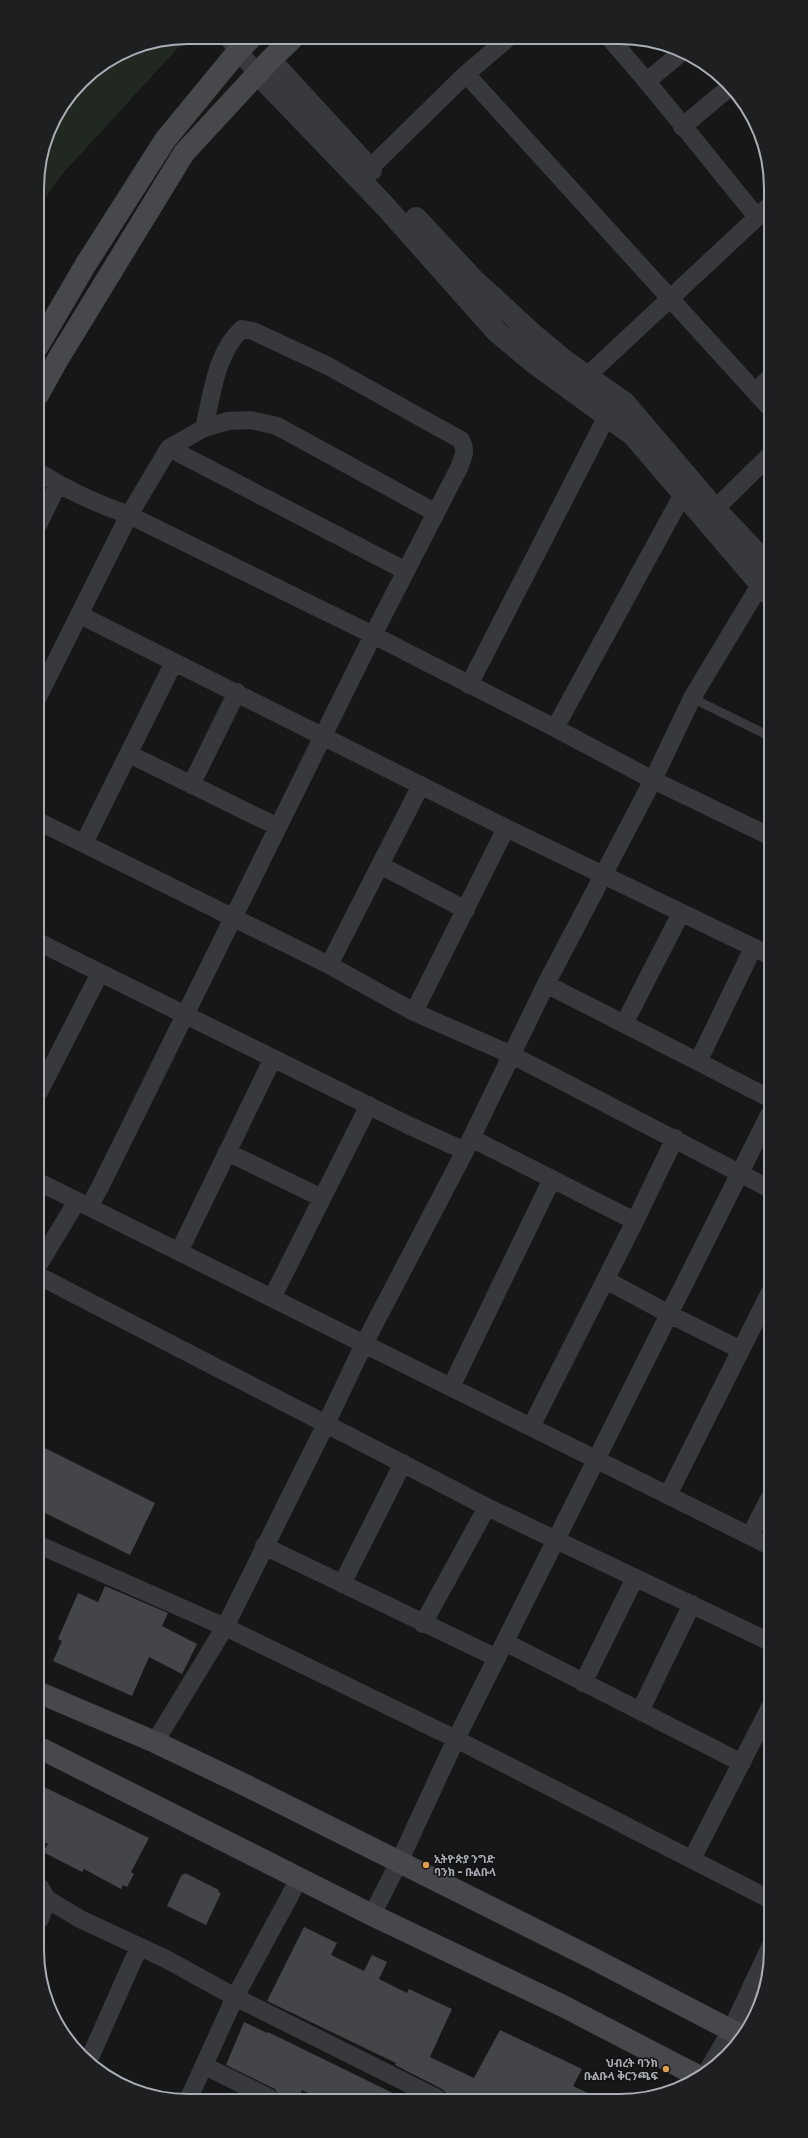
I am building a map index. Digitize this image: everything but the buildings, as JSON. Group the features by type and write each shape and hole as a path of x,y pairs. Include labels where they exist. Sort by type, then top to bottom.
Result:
{"main road":[{"path":"44,336 86,264 165,140 237,44"},
{"path":"44,384 62,352 184,153 264,66 287,44"},
{"path":"44,1695 155,1742 243,1784 590,1957 736,2033"},
{"path":"44,1750 299,1879 563,2006 694,2074"}],"street":[{"path":"241,44 370,169 474,280 535,336 565,361 588,376 625,404 686,487 764,579"},
{"path":"370,169 466,74 501,44"},
{"path":"588,376 763,212 682,127 647,81 615,44"},
{"path":"647,81 677,56"},
{"path":"264,66 496,331 533,362 633,435 686,487 715,509 764,578"},
{"path":"466,74 764,402"},
{"path":"682,127 725,90"},
{"path":"44,1257 83,1204 186,1016 278,827 465,453 465,447 461,440 328,366 253,331 242,329 234,335 222,357 204,428"},
{"path":"755,392 764,383"},
{"path":"469,685 606,416"},
{"path":"44,685 129,515 169,448 204,428 238,420 251,420 277,426 436,513"},
{"path":"169,448 406,571"},
{"path":"715,509 764,461"},
{"path":"44,476 101,505 129,515 373,636 555,728 653,780 764,834"},
{"path":"44,513 58,484"},
{"path":"555,728 686,487"},
{"path":"155,1742 225,1627 364,1344 468,1145 546,984 653,780 692,698 764,584"},
{"path":"80,615 237,692 506,828 605,874 764,954"},
{"path":"84,843 174,662"},
{"path":"192,785 237,692"},
{"path":"129,754 278,827"},
{"path":"329,965 421,785"},
{"path":"44,824 329,965 414,1012 512,1055 675,1138 764,1186"},
{"path":"414,1012 506,828"},
{"path":"380,865 466,910"},
{"path":"624,1024 681,913"},
{"path":"44,945 369,1105 552,1179 635,1221"},
{"path":"698,1062 753,948"},
{"path":"45,1064 100,973"},
{"path":"546,984 764,1095"},
{"path":"179,1252 273,1058"},
{"path":"272,1298 369,1105"},
{"path":"372,1915 399,1862 456,1739 764,1127"},
{"path":"531,1427 606,1280 675,1138"},
{"path":"227,1152 322,1198"},
{"path":"451,1387 552,1179"},
{"path":"44,1184 764,1543"},
{"path":"44,1279 487,1507 557,1538 635,1578 764,1639"},
{"path":"606,1280 741,1350"},
{"path":"668,1495 764,1304"},
{"path":"342,1584 403,1463"},
{"path":"423,1624 487,1507"},
{"path":"750,1536 764,1509"},
{"path":"264,1546 423,1624 501,1650 582,1683 742,1763"},
{"path":"44,1547 225,1627 456,1739 764,1896"},
{"path":"582,1683 635,1578"},
{"path":"640,1711 692,1604"},
{"path":"692,1859 764,1719"},
{"path":"191,2094 235,1997 299,1879"},
{"path":"44,1893 80,1919 166,1959 235,1997 426,2094"},
{"path":"91,2056 139,1947"},
{"path":"722,2052 736,2033 764,1964"},
{"path":"205,2066 262,2094"}],"lane":[{"path":"692,698 764,734"}],"shaded area":[{"path":"182,44 65,171 44,199 45,169 55,133 68,108 86,86 108,68 133,55 151,49"}],"place":[{"name":"ኢትዮጵያ ንግድ ባንክ - ቡልቡላ","path":"426,1865"},
{"name":"ህብረት ባንክ ቡልቡላ ቅርንጫፍ","path":"666,2069"}]}
